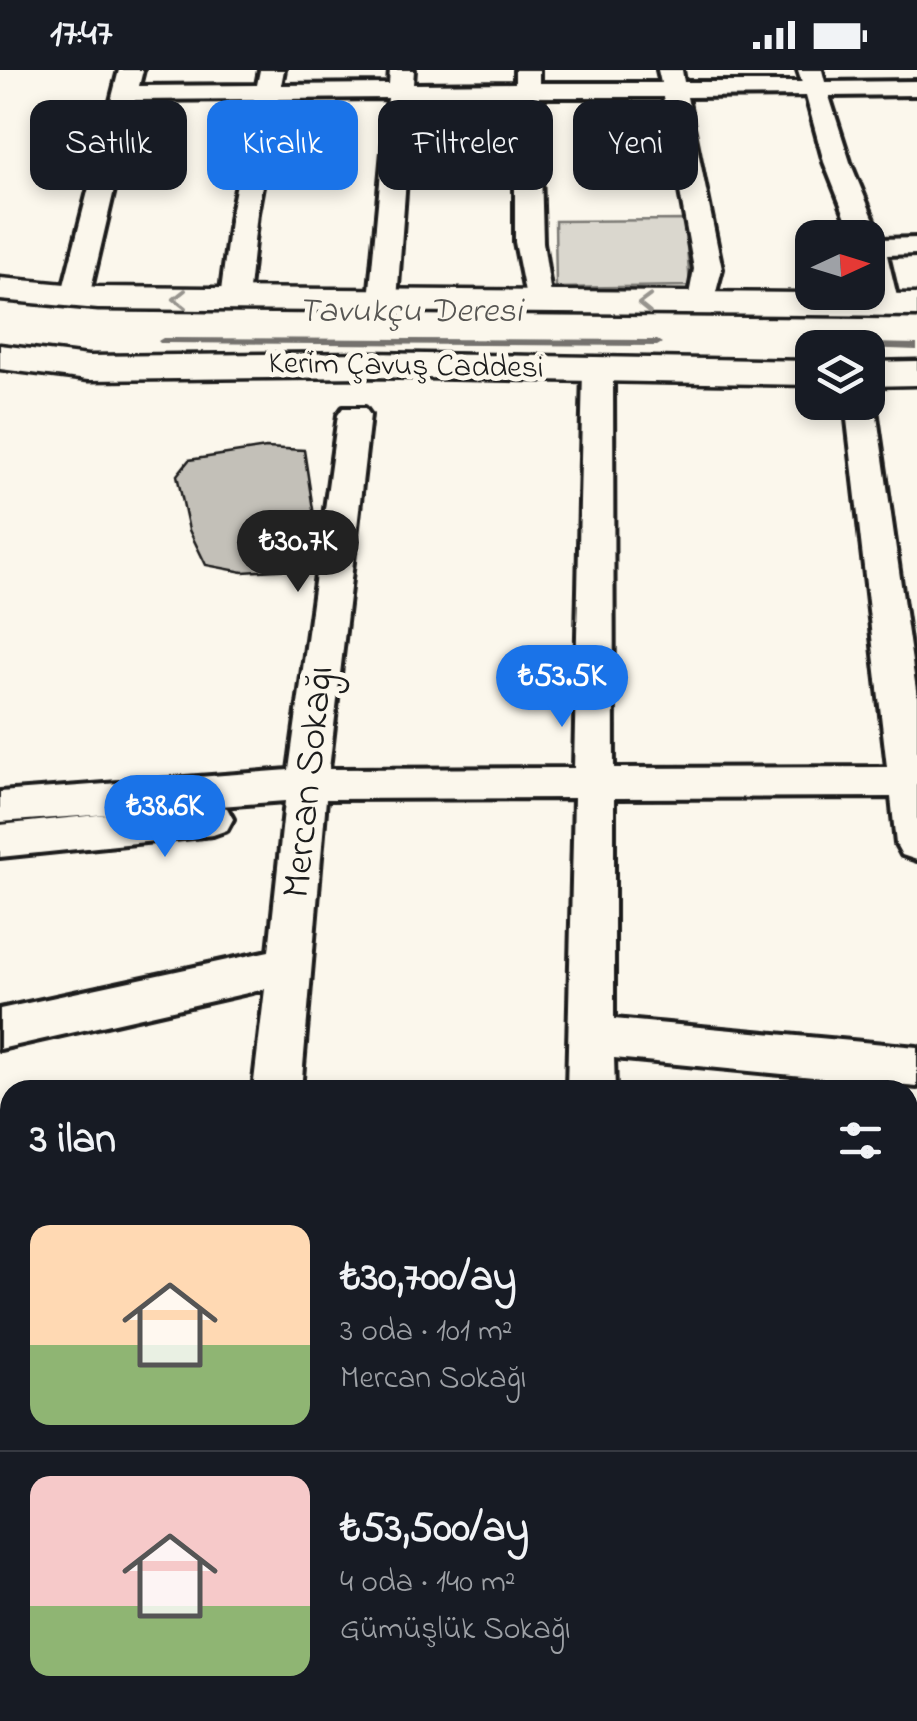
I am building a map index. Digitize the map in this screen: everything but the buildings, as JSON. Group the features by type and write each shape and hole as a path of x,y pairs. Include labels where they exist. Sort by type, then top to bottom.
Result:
{"main road":[{"path":"0,289 75,296 234,299 901,305"},
{"path":"700,372 730,350 730,334 718,316 701,305"},
{"path":"807,330 808,322 825,312 901,305"},
{"name":"Kerim Çavuş Caddesi","path":"0,357 88,368 370,365 795,373"},
{"path":"0,374 88,368"},
{"path":"885,374 917,373"}],"street":[{"path":"813,79 837,162 861,220"},
{"path":"75,296 129,82 813,79 917,88"},
{"path":"528,80 529,242 538,302"},
{"path":"672,80 708,269 701,305"},
{"path":"234,299 244,213 270,81"},
{"path":"383,300 402,81"},
{"path":"885,247 917,246"},
{"path":"885,274 901,305"},
{"path":"591,1080 597,782 594,539 598,370"},
{"name":"Mercan Sokağı","path":"278,1080 307,784 354,416"},
{"path":"862,420 912,781 917,844"},
{"path":"0,807 307,784 912,781"},
{"path":"0,842 218,819 307,784"},
{"path":"0,1030 292,964"},
{"path":"590,1036 917,1067"}],"shaded area":[{"path":"685,220 690,286 556,288 555,221"}],"waterway":[{"name":"Tavukçu Deresi","path":"163,341 657,343"},
{"name":"Tavukçu Deresi","path":"885,346 917,347"}]}
